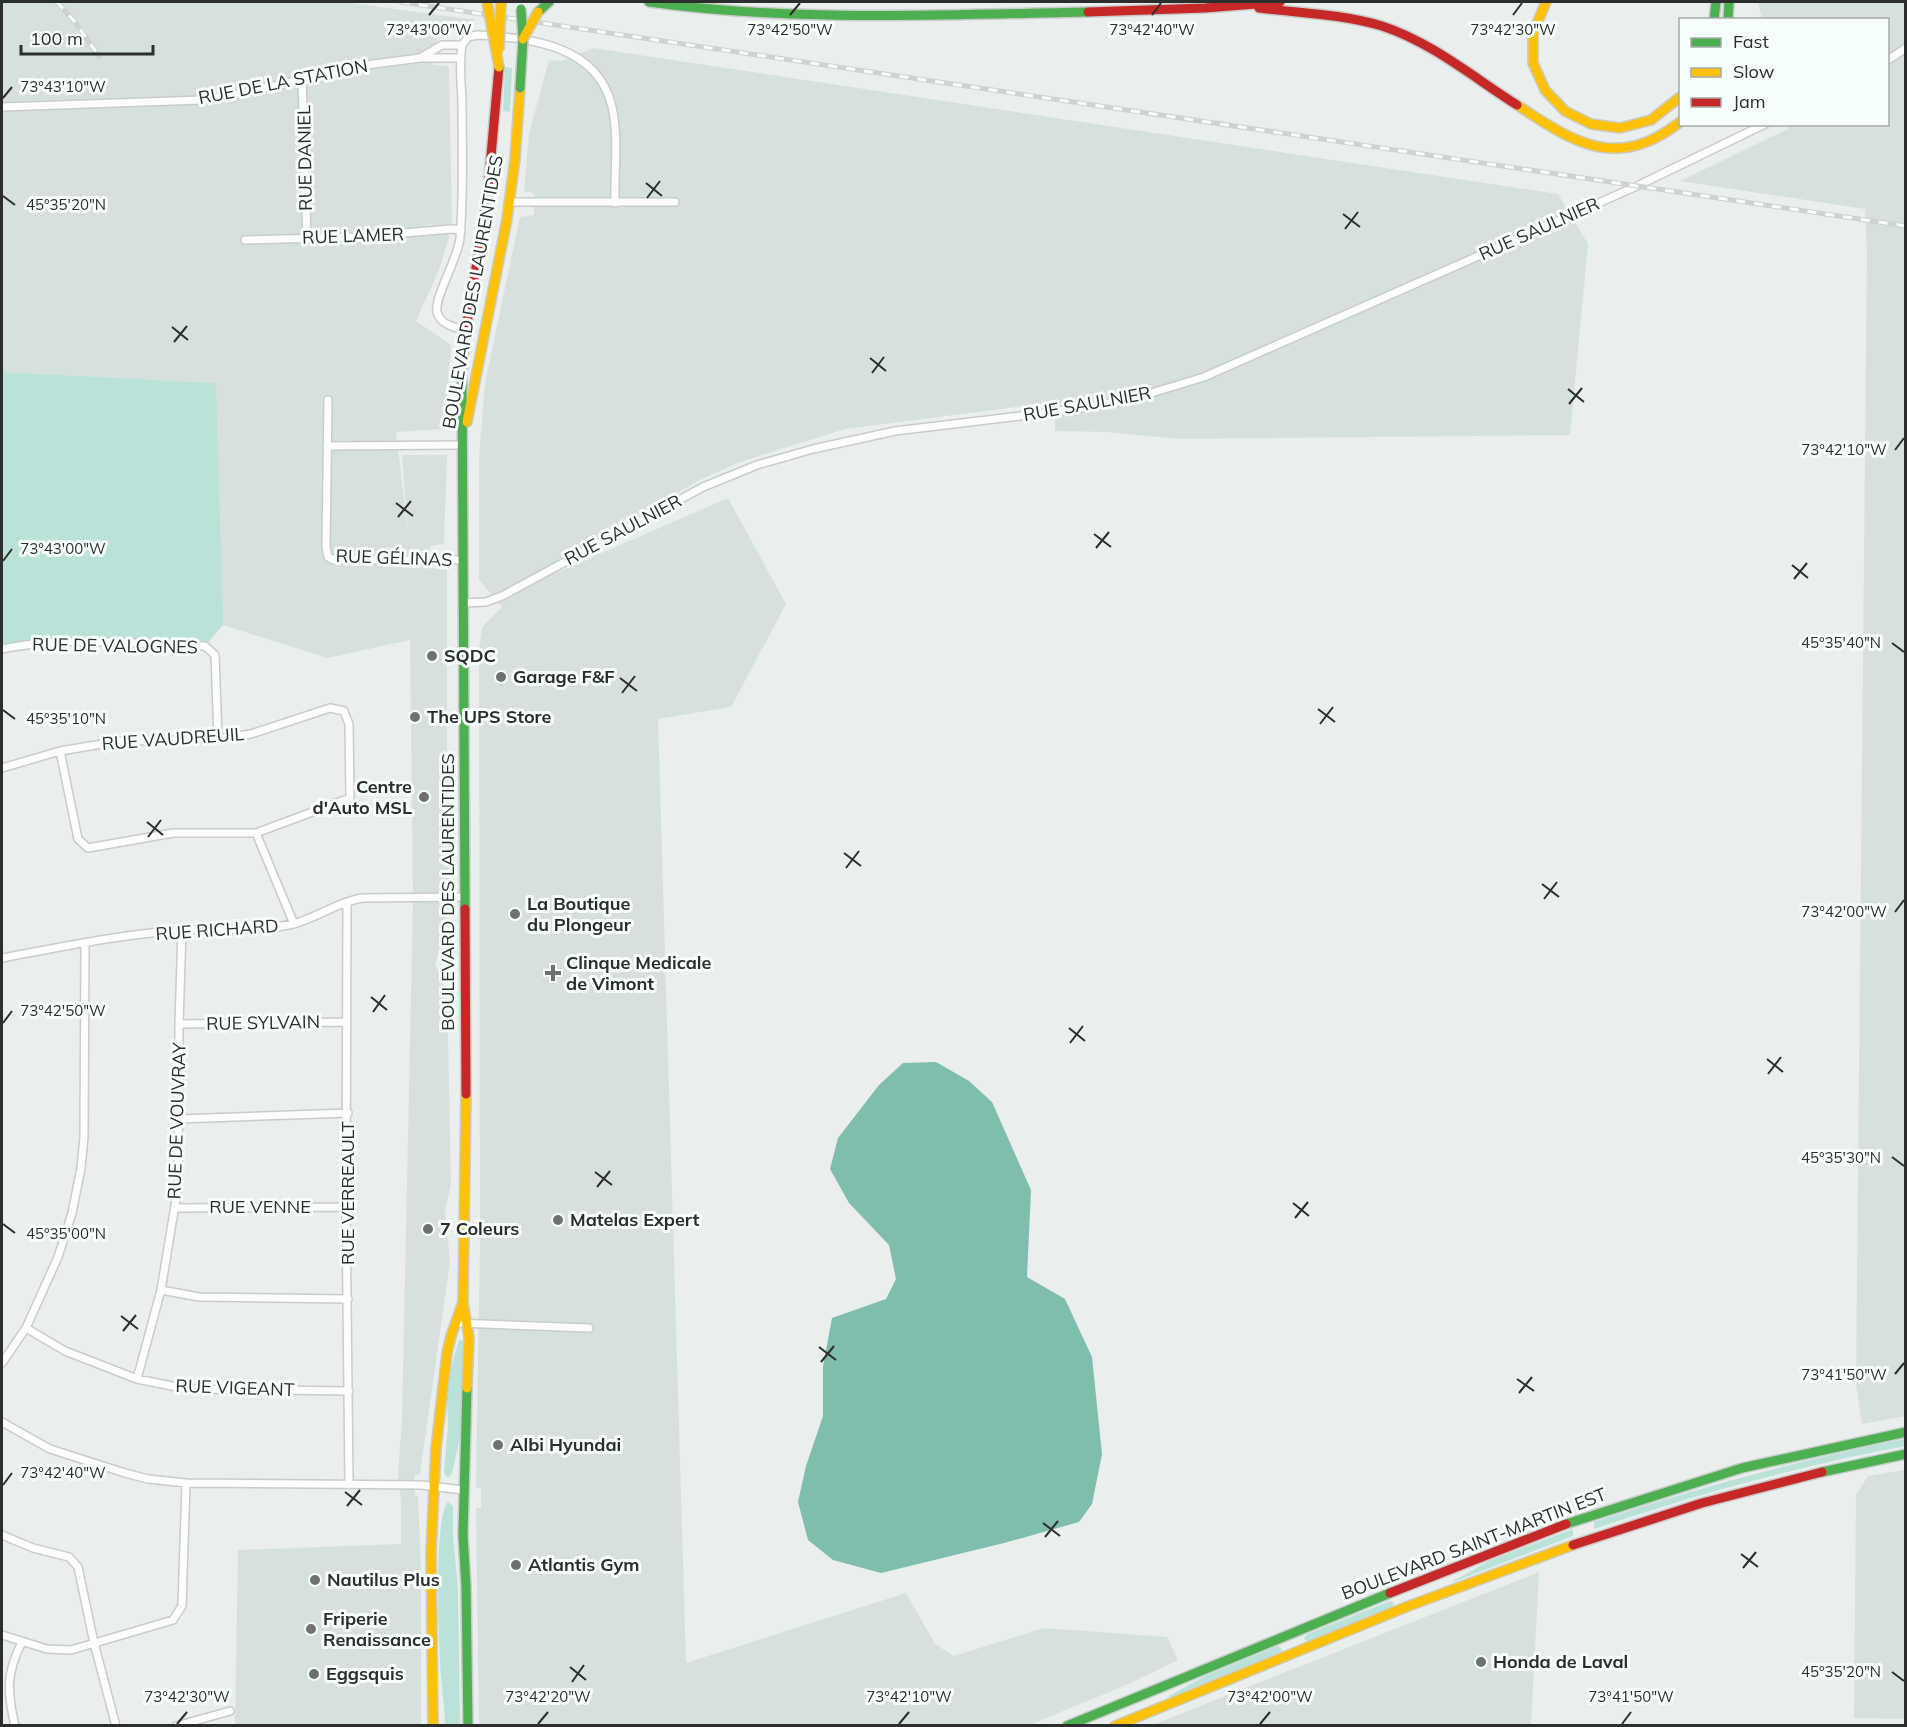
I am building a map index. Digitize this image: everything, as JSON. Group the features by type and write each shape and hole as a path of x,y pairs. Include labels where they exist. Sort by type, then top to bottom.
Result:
{"main road":[{"path":"487,2 499,67"},
{"name":"BOULEVARD DES LAURENTIDES","path":"468,1725 463,1490 469,1347 463,1303 466,1168 462,376 491,161 499,67 501,2"},
{"name":"BOULEVARD DES LAURENTIDES","path":"462,445 509,202 523,39 521,2"},
{"path":"649,2 724,10 849,16 1072,13 1280,2"},
{"path":"1546,2 1535,27 1533,57 1540,81 1550,98 1563,110 1595,127 1623,128 1651,121 1667,111 1679,98"},
{"path":"1714,18 1716,2"},
{"path":"1728,18 1729,2"},
{"path":"523,39 546,4"},
{"path":"1235,6 1344,16 1387,28 1428,48 1554,129 1591,145 1612,147 1642,144 1660,136 1679,123"},
{"name":"BOULEVARD DES LAURENTIDES","path":"433,1725 431,1570 433,1487 442,1390 450,1341 463,1303"},
{"name":"BOULEVARD SAINT-MARTIN EST","path":"1067,1725 1431,1576 1573,1521 1742,1468 1905,1432"},
{"name":"BOULEVARD SAINT-MARTIN EST","path":"1115,1725 1485,1575 1573,1544 1744,1490 1832,1468 1905,1454"}],"street":[{"name":"RUE DE LA STATION","path":"420,58 442,45 462,45 473,35 545,44 566,50 579,58 603,83 612,106 615,130 615,203"},
{"name":"BOULEVARD DES LAURENTIDES","path":"462,45 462,201 458,252 439,298 437,311 444,322 467,330"},
{"path":"1889,59 1905,48"},
{"name":"RUE DE LA STATION","path":"2,107 201,100 239,94 366,64 420,58 461,58"},
{"name":"RUE DANIEL","path":"302,78 307,238"},
{"name":"RUE SAULNIER","path":"463,603 486,602 502,596 703,487 763,463 895,431 1070,410 1125,401 1204,377 1637,186 1761,126"},
{"path":"509,202 675,202"},
{"name":"RUE LAMER","path":"245,240 460,230"},
{"name":"RUE GÉLINAS","path":"328,400 326,552 328,557 334,560 462,560"},
{"path":"327,446 462,445"},
{"name":"RUE DE VALOGNES","path":"2,649 22,645 99,642 206,646 215,655 218,739"},
{"name":"RUE VAUDREUIL","path":"2,768 60,751 120,741 218,739 251,734 330,708 344,711 349,724 350,798 256,833"},
{"path":"60,751 78,839 88,848 173,833 256,833 294,924"},
{"name":"RUE RICHARD","path":"2,958 85,943 182,930 256,928 294,924 347,902 365,898 464,897"},
{"name":"RUE VERREAULT","path":"347,902 346,1207 349,1485"},
{"name":"RUE DE VOUVRAY","path":"137,1379 161,1290 178,1187 182,930"},
{"path":"2,1363 26,1328 58,1257 72,1213 81,1168 84,1137 85,943"},
{"name":"RUE SYLVAIN","path":"179,1024 347,1022"},
{"path":"178,1119 348,1113"},
{"name":"RUE VENNE","path":"174,1208 346,1207"},
{"path":"161,1290 199,1297 348,1299"},
{"path":"456,1323 590,1328"},
{"name":"RUE VIGEANT","path":"26,1328 65,1351 137,1379 188,1389 349,1391"},
{"path":"2,1422 50,1449 148,1479 186,1483 433,1487 463,1490"},
{"path":"2,1635 47,1649 71,1650 173,1620 182,1606 186,1483"},
{"path":"2,1535 33,1548 69,1557 78,1567 94,1643 116,1725"},
{"path":"15,1725 10,1703 10,1676 13,1660 22,1642"},
{"path":"176,1725 230,1711"}],"shaded area":[{"path":"2,2 343,2 476,20 438,37 433,65 447,66 449,69 452,223 447,224 449,238 439,270 416,321 451,345 445,429 396,432 408,533 402,455 447,455 444,544 430,546 430,568 447,570 450,908 435,965 447,990 451,1184 445,1211 450,1262 420,1474 414,1476 415,1496 418,1496 421,1570 421,1725 235,1725 238,1550 401,1544 398,1474 402,1420 413,901 410,640 327,658 223,625 218,561 215,383 2,372"},
{"path":"1758,2 1905,2 1906,1416 1862,1424 1856,1383 1867,251 1865,209 1680,181 1788,129 1786,126 1889,126 1889,18 1762,18"},
{"path":"593,48 1558,194 1588,244 1570,435 1179,439 1107,432 1055,431 1055,402 845,429 740,462 700,480 594,540 551,575 728,498 786,604 731,707 658,719 686,1663 906,1593 935,1644 954,1656 1044,1628 1167,1637 1178,1660 1124,1686 1029,1725 479,1725 476,1508 481,1508 481,1488 476,1487 480,1244 479,650 482,627 502,607 479,580 479,457 485,383 520,217 534,215 534,193 524,191 529,134 549,60 562,61"},
{"path":"505,67 512,68 510,112 503,111"},
{"path":"2,372 216,383 223,625 205,646 22,645 2,649"},
{"path":"936,1062 969,1081 992,1102 1031,1190 1027,1277 1065,1299 1092,1357 1102,1454 1092,1504 1079,1522 881,1573 833,1560 808,1540 798,1502 806,1466 823,1416 823,1366 832,1318 886,1299 896,1279 889,1245 849,1203 830,1169 838,1138 879,1085 903,1063"},
{"path":"459,1340 464,1341 460,1438 452,1473 449,1477 444,1472 448,1426 447,1401 451,1368"},
{"path":"1905,1439 1905,1446 1826,1462 1748,1482 1594,1529 1594,1522 1710,1486"},
{"path":"1905,1470 1905,1719 1854,1718 1856,1495 1868,1476"},
{"path":"448,1502 453,1506 458,1589 460,1725 445,1725 440,1660 438,1613 440,1532 443,1513"},
{"path":"1573,1529 1573,1536 1453,1582 1489,1561"},
{"path":"1539,1572 1531,1725 1153,1725 1200,1706"},
{"path":"1390,1601 1394,1603 1392,1607 1309,1641 1304,1638 1308,1634"},
{"path":"1278,1646 1282,1649 1281,1652 1169,1696 1205,1676"}],"railway":[{"path":"57,2 75,22 99,56"},
{"path":"401,2 1906,226"}],"traffic: fast":[{"path":"538,12 549,2"},
{"path":"649,2 813,15 1088,12"},
{"path":"1714,18 1716,2"},
{"path":"1728,18 1729,2"},
{"path":"520,88 523,39 521,9"},
{"path":"465,336 462,376 465,909"},
{"path":"467,1388 463,1535 468,1726"},
{"path":"1566,1524 1742,1468 1906,1432"},
{"path":"1822,1472 1906,1454"},
{"path":"1067,1726 1390,1593"}],"traffic: slow":[{"path":"487,2 499,67"},
{"path":"499,50 501,2"},
{"path":"1546,2 1533,33 1533,63 1545,90 1565,111 1591,124 1620,128 1651,120 1679,98"},
{"path":"523,39 538,12"},
{"path":"467,422 507,219 515,159 520,88"},
{"path":"1517,105 1557,130 1596,146 1616,148 1636,146 1657,137 1679,123"},
{"path":"466,1094 463,1303 469,1337 467,1388"},
{"path":"433,1726 431,1552 436,1448 447,1353 462,1305"},
{"path":"1115,1726 1406,1607 1573,1545"}],"traffic: jam":[{"path":"1088,12 1205,8 1280,2"},
{"path":"1259,8 1336,16 1382,26 1418,41 1517,105"},
{"path":"465,336 487,200 499,67"},
{"path":"465,909 466,1094"},
{"path":"1573,1545 1702,1503 1822,1472"},
{"path":"1390,1593 1566,1524"}],"place":[{"name":"SQDC","path":"432,656"},
{"name":"Garage F&F","path":"501,677"},
{"name":"The UPS Store","path":"415,717"},
{"name":"Centre d'Auto MSL","path":"424,797"},
{"name":"La Boutique du Plongeur","path":"515,914"},
{"name":"Clinque Medicale de Vimont","path":"553,973"},
{"name":"Matelas Expert","path":"558,1220"},
{"name":"7 Coleurs","path":"428,1229"},
{"name":"Albi Hyundai","path":"498,1445"},
{"name":"Atlantis Gym","path":"516,1565"},
{"name":"Nautilus Plus","path":"315,1580"},
{"name":"Friperie Renaissance","path":"311,1629"},
{"name":"Honda de Laval","path":"1481,1662"},
{"name":"Eggsquis","path":"314,1674"}]}
